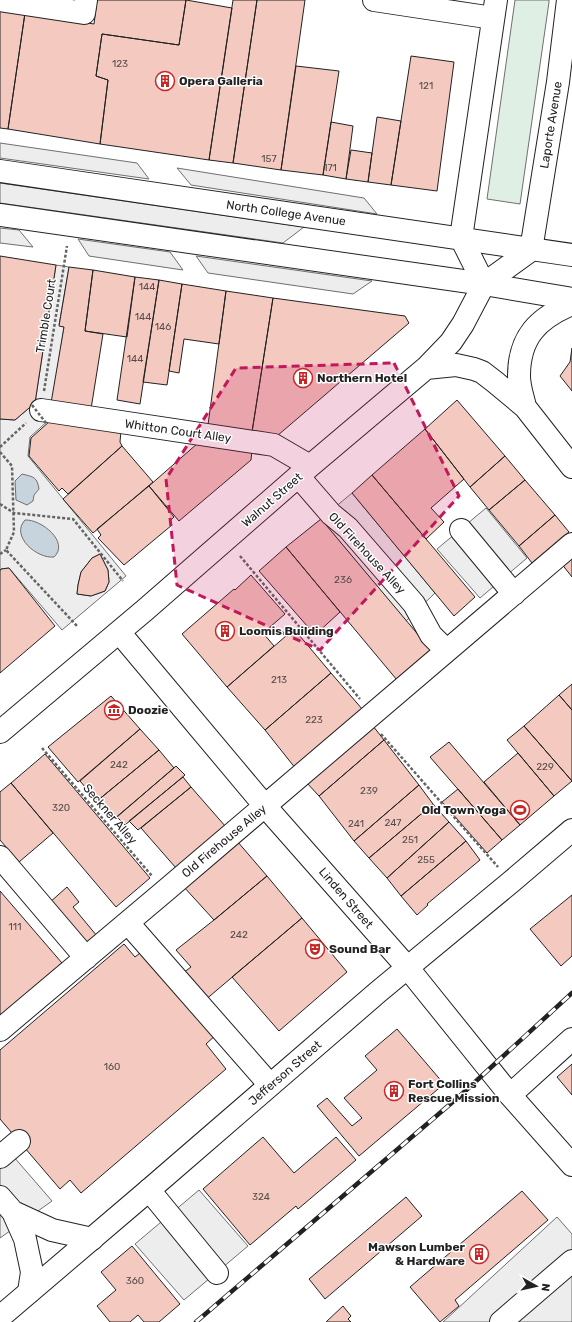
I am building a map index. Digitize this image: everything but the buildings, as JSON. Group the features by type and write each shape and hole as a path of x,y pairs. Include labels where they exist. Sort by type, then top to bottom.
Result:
{"main road":[{"path":"0,0 84,13 86,0"},
{"path":"374,0 495,9 461,238 484,284"},
{"path":"557,0 552,52 565,83"},
{"name":"Laporte Avenue","path":"531,250 565,83 568,0"},
{"name":"North College Avenue","path":"0,171 461,238 572,256"},
{"path":"0,215 484,284 572,299"},
{"path":"484,284 531,250"},
{"name":"Walnut Street","path":"0,732 119,632 304,471 426,368 451,342 463,324 484,284"},
{"path":"524,407 519,378 520,360 524,345 532,330 540,322 555,310 572,304"},
{"path":"426,368 456,365 482,372 524,407 572,467"},
{"name":"Whitton Court Alley","path":"37,415 274,445 304,471"},
{"name":"Old Firehouse Alley","path":"304,471 331,514 348,528 414,604 432,635 446,650"},
{"path":"461,530 514,594"},
{"name":"Old Firehouse Alley","path":"0,1030 128,923 572,544"},
{"name":"Linden Street","path":"119,632 265,806 407,967 510,1095 572,1165"},
{"name":"Jefferson Street","path":"0,1317 407,967 572,830"},
{"path":"0,857 86,958"},
{"path":"128,923 270,1086"},
{"path":"510,1095 572,1039"},
{"path":"0,1157 19,1141"},
{"path":"149,1190 217,1273"},
{"path":"7,1205 52,1230 92,1239"},
{"path":"7,1205 25,1239 32,1272 29,1292"},
{"path":"501,1322 572,1261"}],"path":[{"name":"Trimble Court","path":"37,415 70,225"},
{"path":"0,447 37,415"},
{"path":"0,452 12,466 14,513 14,532 6,550 0,554"},
{"path":"0,504 14,513 73,519 123,581"},
{"path":"226,540 370,716 511,882"},
{"path":"6,550 77,626"},
{"name":"Seckner Alley","path":"42,748 165,891"}],"highlighted area":[{"path":"394,363 459,496 320,650 177,585 166,479 236,368"}],"green space":[{"path":"515,0 549,0 520,204 487,199"}],"shaded area":[{"path":"0,143 137,163 149,179 0,158"},
{"path":"177,168 364,198 377,214 191,185"},
{"path":"0,183 304,227 283,243 0,203"},
{"path":"0,228 19,230 33,247 0,243"},
{"path":"78,239 170,252 183,270 89,256"},
{"path":"196,256 372,281 353,294 208,273"},
{"path":"56,265 69,267 59,325 64,327 50,419 30,437 28,456 126,576 62,630 9,568 1,569 0,571 0,419 15,420 35,403","holes":["100,554 108,570 109,582 105,591 91,596 77,594 81,572 92,558"]},
{"path":"22,474 34,478 39,489 34,495 33,501 27,505 16,500 15,481"},
{"path":"352,493 435,593 406,621 321,519"},
{"path":"486,508 527,558 480,598 437,549"},
{"path":"25,520 39,523 52,532 58,545 58,551 54,557 47,557 33,550 23,539 21,526"},
{"path":"0,1141 52,1201 0,1238"},
{"path":"199,1190 248,1246 184,1300 135,1244"},
{"path":"557,1217 572,1234 572,1322 443,1322"}],"railway":[{"path":"196,1322 462,1094 572,993"}],"place":[{"name":"Opera Galleria","path":"165,81"},
{"name":"Northern Hotel","path":"303,378"},
{"name":"Loomis Building","path":"225,631"},
{"name":"Doozie","path":"114,710"},
{"name":"Old Town Yoga","path":"520,810"},
{"name":"Sound Bar","path":"315,949"},
{"name":"Fort Collins Rescue Mission","path":"394,1091"},
{"name":"Mawson Lumber & Hardware","path":"479,1254"}]}
